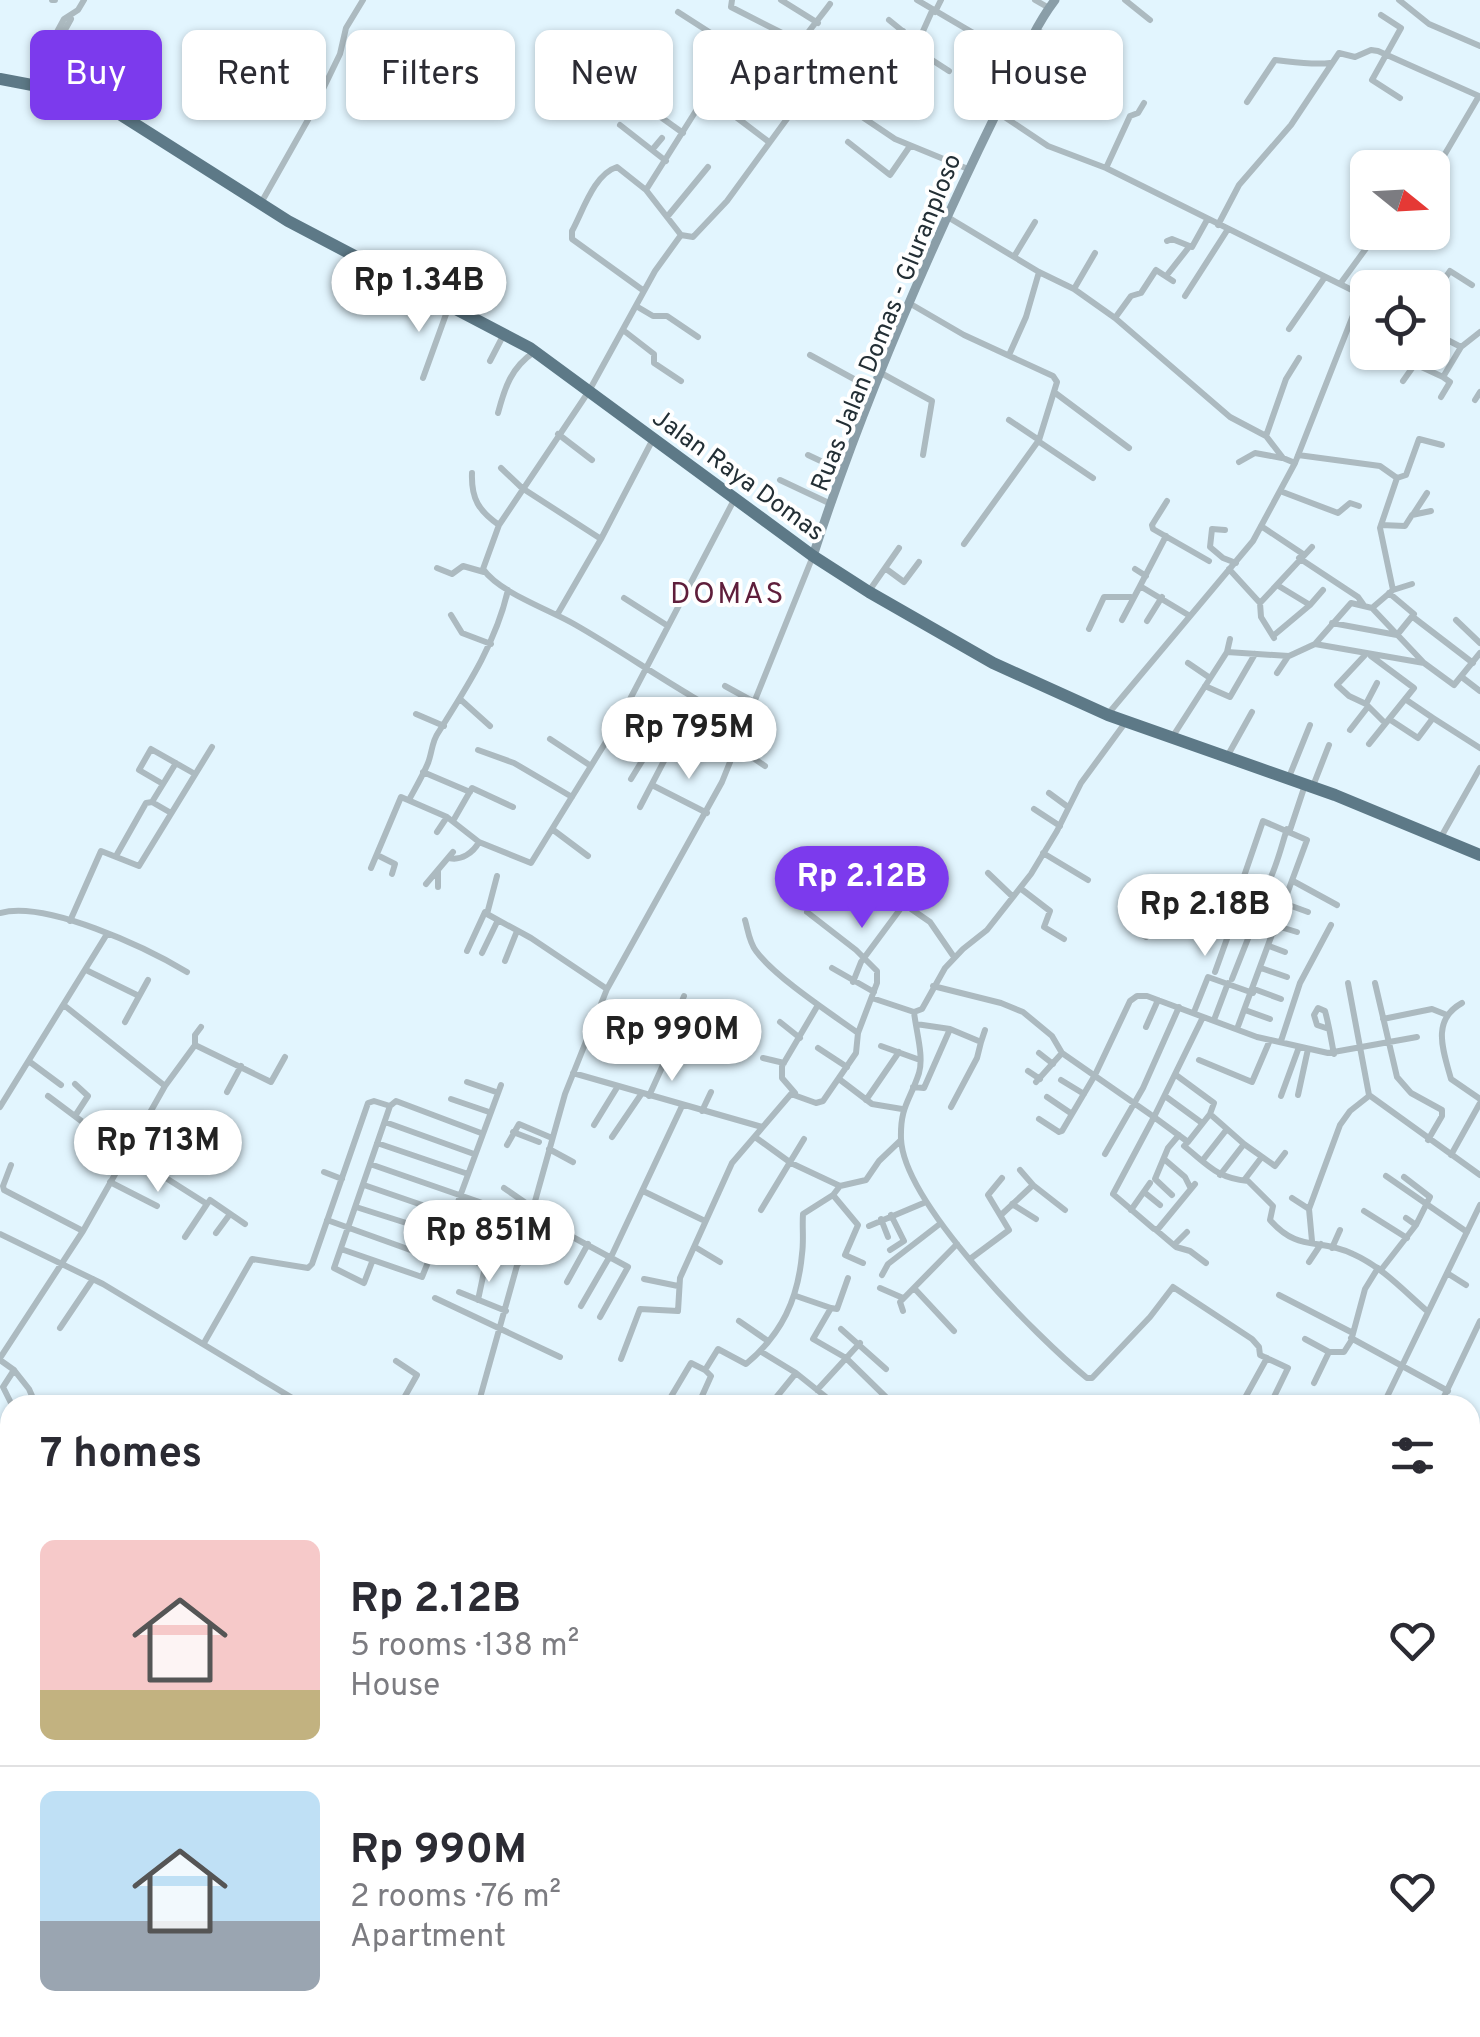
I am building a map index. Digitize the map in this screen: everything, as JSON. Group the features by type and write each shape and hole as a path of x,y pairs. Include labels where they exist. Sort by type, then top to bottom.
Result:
{"highway":[{"name":"Jalan Raya Domas","path":"0,79 30,75"},
{"name":"Jalan Raya Domas","path":"129,120 260,204 535,352 813,556 1010,672 1108,715 1309,785 1480,855"}],"main road":[{"name":"Ruas Jalan Domas - Gluranploso","path":"1037,30 1052,4"},
{"name":"Ruas Jalan Domas - Gluranploso","path":"813,556 881,373 946,216 993,120"}],"street":[{"path":"58,30 64,18 78,10 84,0"},
{"path":"260,204 309,118 340,54 344,32 364,0"},
{"path":"732,0 732,8 776,30"},
{"path":"781,0 818,23"},
{"path":"917,0 966,30"},
{"path":"923,30 942,0"},
{"path":"1035,0 1052,4"},
{"path":"1124,0 1150,20"},
{"path":"1399,0 1429,24 1480,46"},
{"path":"812,30 830,4"},
{"path":"678,12 706,30"},
{"path":"1381,15 1401,28 1372,82 1400,98"},
{"path":"64,30 71,19"},
{"path":"889,20 901,30"},
{"path":"1218,224 1240,185 1290,125 1341,52 1355,56 1374,50 1480,96 1448,150"},
{"path":"1247,102 1275,60 1297,65 1308,60 1326,65 1331,62"},
{"path":"934,62 949,71"},
{"path":"1106,168 1130,116 1138,113 1144,102"},
{"path":"646,190 693,116"},
{"path":"664,120 682,133"},
{"path":"740,120 769,142"},
{"path":"681,235 696,234 788,120"},
{"path":"866,120 895,139 968,169"},
{"path":"1009,120 1048,146 1106,168 1350,289"},
{"path":"620,125 666,161"},
{"path":"652,150 662,138"},
{"path":"848,142 890,175 910,146"},
{"path":"644,291 574,242 571,235 593,190 608,170 617,167 646,190 681,235"},
{"path":"667,217 708,167"},
{"path":"946,216 1074,289 1115,318 1230,417 1266,436 1283,458"},
{"path":"1115,318 1132,296 1141,294 1156,270 1170,278 1207,220"},
{"path":"1015,255 1035,222"},
{"path":"1185,296 1228,229"},
{"path":"484,572 498,528 589,390 644,291 681,235"},
{"path":"1167,241 1172,239 1189,247"},
{"path":"1340,284 1365,250"},
{"path":"1074,289 1095,253"},
{"path":"1450,271 1472,285"},
{"path":"1008,355 1026,317 1039,272"},
{"path":"1289,329 1325,276"},
{"path":"910,303 964,335 1056,379 1038,441 964,544"},
{"path":"423,378 449,305"},
{"path":"636,306 654,316 667,316 698,337"},
{"path":"623,330 655,356 654,363 681,381"},
{"path":"1108,715 1236,562 1261,526 1297,459 1350,331"},
{"path":"1442,377 1461,347 1480,332"},
{"path":"490,361 504,333"},
{"path":"1450,341 1461,347"},
{"path":"498,413 514,368 535,352"},
{"path":"810,354 875,390"},
{"path":"1266,436 1286,378 1299,358"},
{"path":"1403,381 1416,364 1450,382 1441,397"},
{"path":"881,373 932,401 924,455"},
{"path":"1054,392 1129,448"},
{"path":"1475,400 1480,392"},
{"path":"1008,420 1093,478"},
{"path":"558,434 592,460"},
{"path":"1239,462 1255,453 1380,466 1397,478 1406,477 1420,438 1442,446"},
{"path":"557,615 652,440"},
{"path":"808,454 843,472"},
{"path":"501,468 522,488 601,539"},
{"path":"472,473 479,510 498,528"},
{"path":"1397,478 1381,524 1391,591 1414,617 1472,662"},
{"path":"780,480 831,504"},
{"path":"1280,491 1338,512 1351,503 1360,506"},
{"path":"1381,524 1406,526 1428,494"},
{"path":"370,868 400,798 410,798 450,819 479,842 530,863 617,724 734,499"},
{"path":"1168,501 1152,525 1154,529 1208,561"},
{"path":"1412,515 1432,510"},
{"path":"1214,516 1212,551 1236,562"},
{"path":"1261,526 1358,596 1424,663 1454,685 1480,653"},
{"path":"1212,529 1226,530"},
{"path":"1122,620 1166,536"},
{"path":"1260,603 1312,547"},
{"path":"869,592 899,548"},
{"path":"481,1395 573,1073 607,989 706,813 738,747 813,556"},
{"path":"885,568 904,582 919,562"},
{"path":"438,568 454,574 463,566 484,572 508,590 747,726"},
{"path":"1134,569 1146,576"},
{"path":"1230,569 1260,603 1261,617 1274,637 1323,590"},
{"path":"1367,607 1391,591 1412,584"},
{"path":"1276,585 1310,605"},
{"path":"1140,586 1190,616"},
{"path":"410,798 437,734 491,644 508,590"},
{"path":"1089,629 1104,596 1132,596"},
{"path":"1146,621 1162,597"},
{"path":"624,598 668,626"},
{"path":"1227,652 1287,656 1315,644 1351,602 1367,607"},
{"path":"451,615 462,633 491,644"},
{"path":"1398,635 1414,617"},
{"path":"1456,620 1480,644"},
{"path":"1332,624 1398,635"},
{"path":"1172,738 1227,652 1230,640"},
{"path":"1315,644 1424,663"},
{"path":"1188,663 1230,698 1256,654"},
{"path":"1368,655 1414,687 1370,744"},
{"path":"1368,655 1338,684 1349,696 1418,738 1434,718"},
{"path":"1277,673 1287,656"},
{"path":"1462,678 1480,691"},
{"path":"1350,730 1377,683"},
{"path":"725,686 756,703"},
{"path":"460,699 490,726"},
{"path":"1405,699 1480,748"},
{"path":"1227,756 1252,712"},
{"path":"416,714 444,726"},
{"path":"832,968 873,995 914,1012 922,1009 954,957 987,930 1020,888 1060,826 1081,783 1126,722"},
{"path":"617,724 666,762 640,807"},
{"path":"1288,778 1310,725"},
{"path":"550,740 591,766"},
{"path":"1177,898 1158,885 1128,925 1146,937 1177,898 1193,888 1252,904 1266,892 1288,829 1329,746"},
{"path":"70,921 101,851 139,866 212,747"},
{"path":"738,747 765,766"},
{"path":"630,779 650,748"},
{"path":"163,784 139,770 152,750 195,774"},
{"path":"478,750 506,758 572,797"},
{"path":"152,802 176,763"},
{"path":"1440,838 1480,768"},
{"path":"423,772 470,792"},
{"path":"652,786 706,813"},
{"path":"438,832 470,792 477,789 514,807"},
{"path":"1049,793 1068,807"},
{"path":"116,856 146,802 170,814"},
{"path":"1034,808 1060,826"},
{"path":"1238,1029 1308,843 1306,838 1262,822 1242,882"},
{"path":"552,829 588,856"},
{"path":"426,884 451,855 458,858 470,854 479,842"},
{"path":"1043,854 1088,880"},
{"path":"377,855 395,864 392,874"},
{"path":"438,869 438,887"},
{"path":"872,905 889,870"},
{"path":"988,873 1012,896"},
{"path":"468,951 497,876"},
{"path":"1293,881 1338,905"},
{"path":"880,888 930,922 954,957"},
{"path":"853,982 914,888"},
{"path":"1020,888 1050,911 1044,927 1064,939"},
{"path":"1266,892 1308,912"},
{"path":"0,913 21,912 100,927 187,972"},
{"path":"485,912 607,989"},
{"path":"807,912 877,971 873,995 858,1033 856,1053 820,1103 795,1093 782,1078 784,1063 818,1004"},
{"path":"482,953 498,920"},
{"path":"744,920 760,955 858,1033"},
{"path":"1215,972 1233,922 1297,932"},
{"path":"1281,1041 1300,983 1331,925"},
{"path":"1214,1020 1252,926"},
{"path":"505,961 517,931"},
{"path":"0,1107 108,934"},
{"path":"1269,946 1286,952"},
{"path":"1261,968 1286,977"},
{"path":"86,970 140,996"},
{"path":"1194,1012 1207,978 1230,981 1280,1000"},
{"path":"125,1022 148,980"},
{"path":"1348,983 1369,1096 1480,1175"},
{"path":"1376,983 1394,1071 1400,1083 1442,1110 1428,1140"},
{"path":"934,986 1020,1010 1052,1036 1062,1053 1154,1117 1220,1175 1230,1180 1245,1179 1273,1206 1269,1218 1280,1231 1294,1241 1316,1242 1349,1252 1380,1269 1427,1311"},
{"path":"612,1137 646,1094 670,1046 684,996"},
{"path":"1039,1118 1061,1132 1094,1076 1130,1001 1141,996 1270,1040 1334,1054 1418,1037"},
{"path":"1146,1028 1158,1000"},
{"path":"1451,1155 1480,1101 1450,1077 1440,1029 1446,1015 1462,1003"},
{"path":"65,1006 165,1086"},
{"path":"1105,1154 1134,1104 1179,1007"},
{"path":"599,1009 663,1046 670,1046"},
{"path":"1383,1018 1432,1009 1446,1015"},
{"path":"1245,1010 1270,1019"},
{"path":"914,1012 920,1060 902,1108 901,1140 926,1202 957,1244 1019,1313 1087,1378 1096,1375 1150,1317 1171,1287 1240,1330 1257,1344 1260,1356 1288,1370 1275,1395"},
{"path":"1204,1017 1113,1194 1174,1245 1206,1263"},
{"path":"780,1022 800,1038"},
{"path":"916,1024 950,1030 980,1042"},
{"path":"31,1395 14,1370 0,1359 83,1231 165,1086 195,1045 195,1035 201,1026"},
{"path":"1329,1029 1334,1054"},
{"path":"913,1086 924,1088 950,1030"},
{"path":"951,1107 977,1058 985,1030"},
{"path":"1199,1060 1222,1072 1254,1081 1270,1040"},
{"path":"195,1045 274,1081 286,1057"},
{"path":"881,1046 920,1060"},
{"path":"1281,1096 1299,1047"},
{"path":"818,1048 847,1067"},
{"path":"1286,1082 1299,1091 1308,1050"},
{"path":"866,1100 900,1052"},
{"path":"1038,1053 1053,1064"},
{"path":"1028,1071 1038,1080 1062,1053"},
{"path":"763,1058 784,1063"},
{"path":"30,1062 61,1085"},
{"path":"227,1092 241,1066"},
{"path":"573,1073 762,1127"},
{"path":"1176,1075 1214,1103 1186,1144"},
{"path":"838,1079 878,1106 902,1108"},
{"path":"1062,1080 1084,1094"},
{"path":"341,1249 422,1277 454,1216 499,1088 467,1082"},
{"path":"75,1084 88,1096 75,1116"},
{"path":"594,1125 618,1086"},
{"path":"702,1112 711,1092"},
{"path":"622,1358 638,1311 676,1313 678,1286 732,1163 795,1093"},
{"path":"48,1096 88,1126 84,1150 117,1172"},
{"path":"1165,1096 1202,1123"},
{"path":"1309,1262 1316,1242 1309,1208 1344,1117 1369,1096"},
{"path":"1047,1097 1072,1114"},
{"path":"452,1099 489,1112"},
{"path":"372,1262 364,1283 334,1268 390,1106 396,1102 482,1134"},
{"path":"204,1342 252,1259 310,1266 368,1103 390,1106"},
{"path":"581,1306 611,1257 682,1106"},
{"path":"1210,1114 1275,1166 1285,1154"},
{"path":"385,1122 474,1154"},
{"path":"507,1145 519,1124 552,1138"},
{"path":"1202,1161 1227,1129"},
{"path":"514,1132 538,1142"},
{"path":"140,1133 203,1170"},
{"path":"754,1136 791,1163 840,1186 866,1180 901,1140"},
{"path":"1172,1195 1155,1181 1178,1137"},
{"path":"761,1210 804,1140"},
{"path":"377,1142 468,1174"},
{"path":"1220,1175 1244,1144"},
{"path":"549,1149 573,1162"},
{"path":"128,1154 208,1204"},
{"path":"1245,1179 1261,1158"},
{"path":"1156,1230 1193,1187 1164,1159"},
{"path":"370,1164 496,1209 527,1233"},
{"path":"12,1165 4,1190 83,1231"},
{"path":"1020,1170 1065,1210"},
{"path":"324,1172 342,1179"},
{"path":"1386,1176 1467,1232"},
{"path":"1306,1340 1329,1352 1344,1352 1365,1289 1416,1225 1427,1204 1429,1194 1404,1177"},
{"path":"970,1259 1008,1232 988,1193 1002,1178"},
{"path":"110,1182 157,1206"},
{"path":"1131,1210 1150,1182"},
{"path":"1000,1215 1034,1184"},
{"path":"364,1185 454,1216"},
{"path":"705,1370 718,1349 746,1364 768,1341 796,1296 803,1250 802,1216 840,1186"},
{"path":"504,1188 533,1211 628,1267 600,1316"},
{"path":"643,1191 705,1221"},
{"path":"1144,1192 1160,1205"},
{"path":"833,1195 858,1225 845,1255 863,1263"},
{"path":"1292,1198 1309,1208"},
{"path":"185,1237 210,1200 245,1224"},
{"path":"868,1226 926,1202"},
{"path":"1012,1204 1036,1219"},
{"path":"1388,1395 1480,1204"},
{"path":"356,1207 444,1235"},
{"path":"489,1222 496,1209"},
{"path":"1364,1210 1406,1238"},
{"path":"216,1233 230,1214"},
{"path":"890,1215 904,1241 890,1250"},
{"path":"1406,1218 1416,1225"},
{"path":"327,1220 430,1256"},
{"path":"880,1220 888,1237"},
{"path":"882,1274 888,1264 906,1254 941,1223"},
{"path":"471,1259 483,1239 466,1230 454,1248 486,1270 478,1300"},
{"path":"1332,1248 1340,1230"},
{"path":"1174,1245 1186,1232"},
{"path":"0,1234 93,1279 288,1395"},
{"path":"566,1282 588,1244"},
{"path":"903,1311 903,1298 957,1244"},
{"path":"695,1247 720,1262"},
{"path":"501,1253 519,1263"},
{"path":"1446,1273 1466,1285"},
{"path":"796,1296 837,1308 848,1278"},
{"path":"60,1328 93,1279"},
{"path":"644,1279 678,1286"},
{"path":"880,1288 903,1298"},
{"path":"914,1288 954,1331"},
{"path":"459,1292 506,1312"},
{"path":"1279,1295 1448,1391"},
{"path":"435,1298 560,1357"},
{"path":"831,1308 814,1339 846,1358 884,1395"},
{"path":"739,1320 768,1341"},
{"path":"1446,1395 1480,1322"},
{"path":"841,1329 886,1369"},
{"path":"0,1339 8,1345"},
{"path":"817,1390 860,1342"},
{"path":"760,1351 823,1395"},
{"path":"1314,1383 1329,1352"},
{"path":"1247,1395 1267,1358"},
{"path":"396,1361 417,1376 406,1395"},
{"path":"672,1395 690,1364 711,1376 702,1395"},
{"path":"7,1395 3,1387 14,1370"},
{"path":"778,1395 796,1373"}],"district":[{"name":"DOMAS","path":"728,593"}]}
